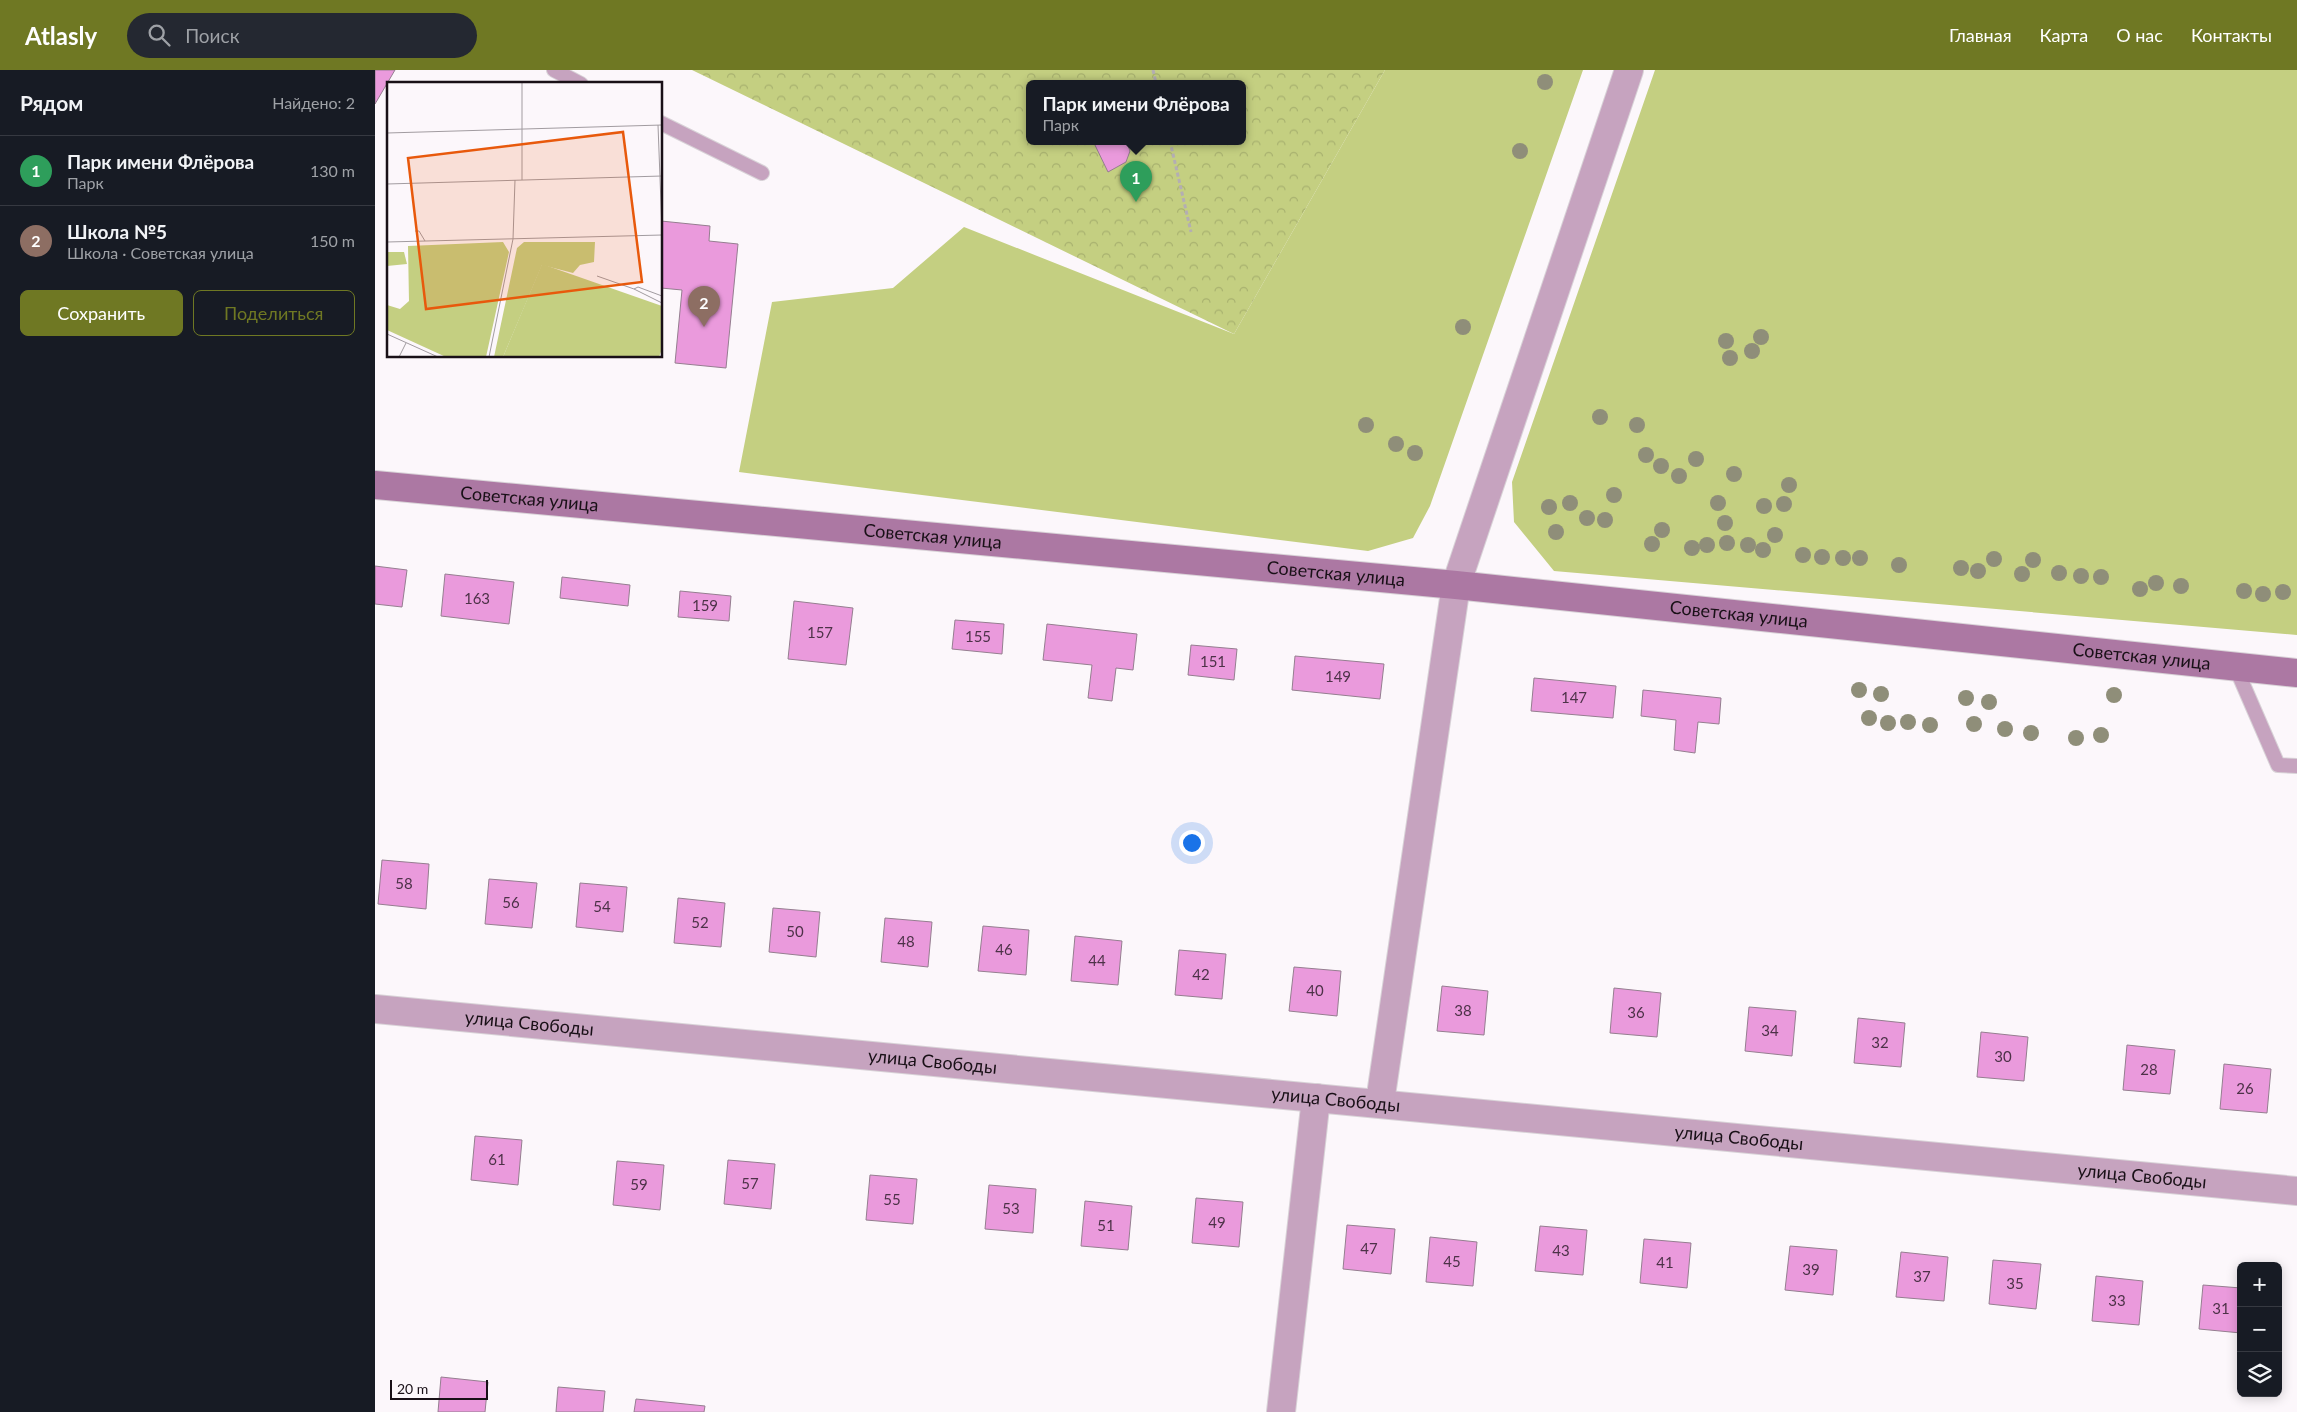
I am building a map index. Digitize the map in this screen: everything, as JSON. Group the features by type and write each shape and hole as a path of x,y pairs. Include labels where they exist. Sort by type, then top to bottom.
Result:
{"main road":[{"name":"Советская улица","path":"375,485 1456,585 2297,673"}],"street":[{"path":"1380,1102 1456,585 1629,70"},
{"name":"улица Свободы","path":"375,1009 1316,1098 1380,1102 2297,1191"},
{"path":"1281,1412 1316,1098"}],"lane":[{"path":"553,70 577,82"},
{"path":"663,124 763,174"},
{"path":"2235,666 2278,764 2297,766"}],"path":[{"path":"1171,145 1191,232"}],"green space":[{"path":"692,70 1385,70 1234,334"},
{"path":"1385,70 1583,70 1430,506 1413,538 1368,551 739,472 772,302 893,288 964,227 1234,334"},
{"path":"1655,70 2297,70 2297,635 1554,571 1514,522 1512,482"}],"building":[{"path":"375,70 395,70 387,82 375,104"},
{"path":"1095,145 1128,145 1130,151 1126,162 1108,172"},
{"path":"663,221 710,226 709,241 738,244 726,368 675,363 682,290 663,288"},
{"path":"375,566 407,570 402,607 375,604"},
{"path":"445,574 514,582 509,624 441,616"},
{"path":"562,577 630,585 628,606 560,598"},
{"path":"680,591 731,596 729,621 678,617"},
{"path":"794,601 853,608 846,665 788,659"},
{"path":"955,620 1004,624 1002,654 952,649"},
{"path":"1047,624 1137,634 1133,670 1116,668 1112,701 1088,698 1092,665 1043,660"},
{"path":"1191,645 1237,649 1234,680 1188,675"},
{"path":"1295,656 1384,664 1380,699 1292,690"},
{"path":"1534,678 1616,686 1613,718 1531,711"},
{"path":"1643,690 1721,698 1719,724 1698,722 1695,753 1674,750 1676,720 1641,716"},
{"path":"382,860 429,864 426,909 378,904"},
{"path":"489,879 537,883 532,928 485,924"},
{"path":"580,883 627,887 623,932 576,927"},
{"path":"678,898 725,903 721,947 674,943"},
{"path":"773,908 820,912 816,957 769,952"},
{"path":"885,918 932,922 928,967 881,962"},
{"path":"983,926 1029,930 1026,975 978,971"},
{"path":"1075,936 1122,941 1118,985 1071,981"},
{"path":"1179,950 1226,954 1222,999 1175,995"},
{"path":"1294,967 1341,971 1337,1016 1289,1011"},
{"path":"1442,986 1488,991 1484,1035 1437,1031"},
{"path":"1614,988 1661,993 1657,1037 1610,1033"},
{"path":"1749,1007 1796,1011 1792,1056 1745,1051"},
{"path":"1858,1018 1905,1023 1901,1067 1854,1063"},
{"path":"1981,1032 2028,1037 2024,1081 1977,1077"},
{"path":"2127,1045 2175,1050 2170,1094 2123,1090"},
{"path":"2224,1064 2271,1069 2267,1113 2220,1109"},
{"path":"475,1136 522,1140 518,1185 471,1180"},
{"path":"728,1160 775,1164 771,1209 724,1204"},
{"path":"617,1161 664,1165 660,1210 613,1205"},
{"path":"870,1175 917,1179 913,1224 866,1220"},
{"path":"989,1185 1036,1189 1033,1233 985,1229"},
{"path":"1196,1198 1243,1202 1239,1247 1192,1243"},
{"path":"1085,1201 1132,1206 1128,1250 1081,1246"},
{"path":"1347,1225 1395,1229 1391,1274 1343,1269"},
{"path":"1540,1226 1587,1230 1583,1275 1535,1271"},
{"path":"1430,1237 1477,1242 1473,1286 1426,1282"},
{"path":"1644,1239 1691,1243 1687,1288 1640,1283"},
{"path":"1790,1246 1837,1250 1833,1295 1785,1290"},
{"path":"1901,1252 1948,1257 1944,1301 1896,1297"},
{"path":"1993,1260 2041,1264 2036,1309 1989,1304"},
{"path":"2096,1276 2143,1281 2139,1325 2092,1321"},
{"path":"2203,1285 2237,1288 2237,1333 2199,1329"},
{"path":"441,1377 488,1382 485,1412 438,1412"},
{"path":"558,1387 605,1391 603,1412 556,1412"},
{"path":"636,1399 705,1406 704,1412 634,1412"}],"place":[{"name":"Парк имени Флёрова","path":"1136,202"},
{"name":"Школа №5","path":"704,327"}]}
